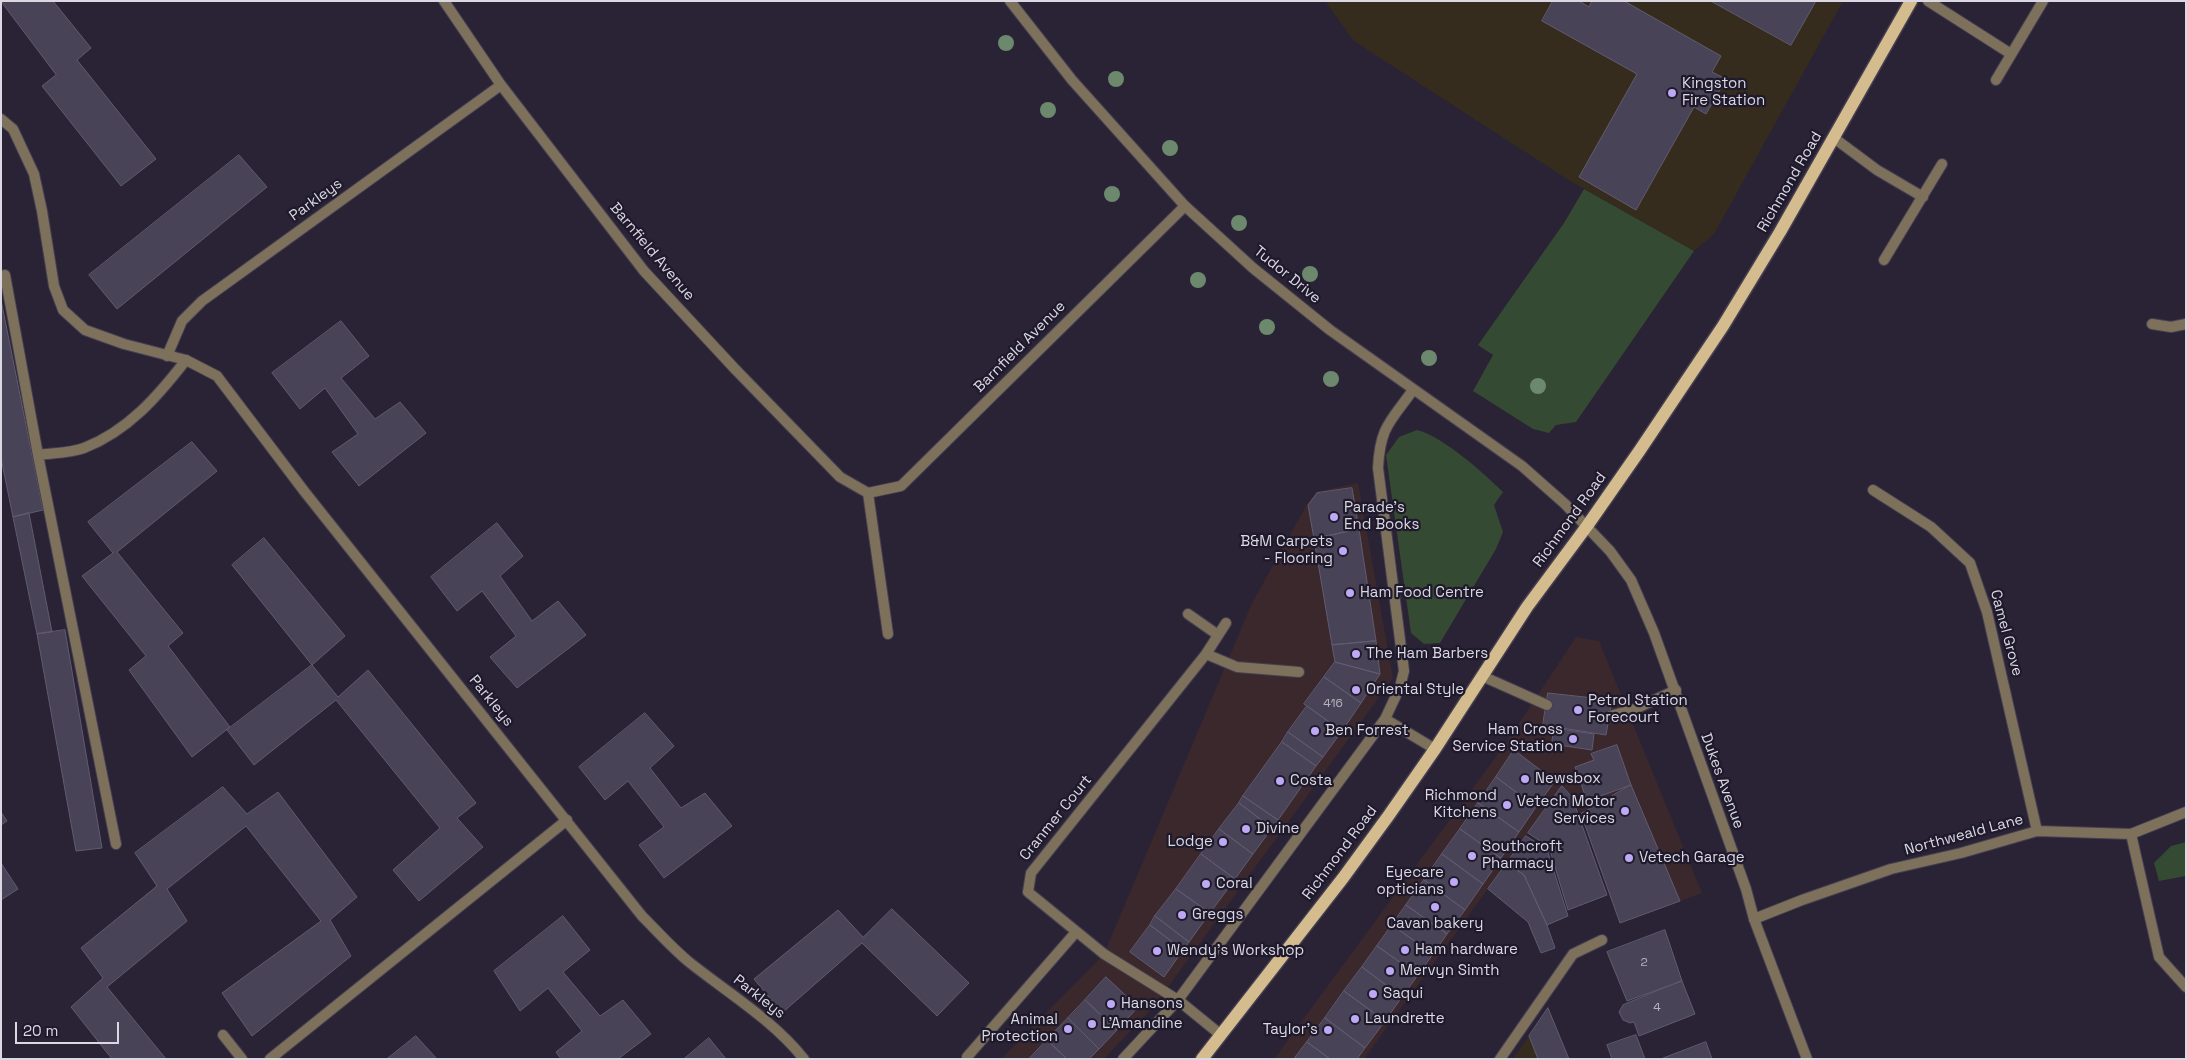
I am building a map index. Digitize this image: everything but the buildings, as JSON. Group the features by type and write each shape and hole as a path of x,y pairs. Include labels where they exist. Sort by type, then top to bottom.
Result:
{"main road":[{"name":"Richmond Road","path":"1202,1059 1343,878 1435,749 1527,607 1587,526 1723,326 1780,232 1911,1"}],"street":[{"name":"Barnfield Avenue","path":"444,1 501,85 644,271 840,478 868,493 901,486 1185,206"},
{"name":"Tudor Drive","path":"1010,1 1072,80 1185,206 1253,268 1330,330 1522,466 1587,526"},
{"path":"1928,1 2010,54"},
{"path":"1996,80 2043,1"},
{"name":"Parkleys","path":"167,356 182,321 202,301 501,85"},
{"name":"Parkleys","path":"1,119 13,129 34,174 54,286 63,310 85,330 167,356 186,360 217,376 304,491 642,916 687,960 791,1042 804,1059"},
{"path":"1834,138 1877,170 1923,197"},
{"path":"1884,260 1942,164"},
{"path":"5,275 38,455 116,844"},
{"path":"2152,324 2171,327 2186,324"},
{"path":"38,455 83,448 123,428 159,395 186,360"},
{"path":"1123,1059 1178,1000 1385,718 1400,687 1404,671 1378,468 1379,446 1386,425 1413,390"},
{"name":"Camel Grove","path":"1873,490 1931,527 1970,563 1987,612 2037,831"},
{"path":"868,493 888,634"},
{"name":"Dukes Avenue","path":"1587,526 1631,580 1654,633 1676,690 1685,723 1746,890 1754,919 1807,1059"},
{"path":"1188,614 1218,635"},
{"name":"Cranmer Court","path":"1221,1035 1178,1000 1104,954 1028,892 1031,873 1206,654 1226,623"},
{"path":"1206,654 1237,667 1299,672"},
{"path":"1482,676 1547,705"},
{"path":"1610,716 1635,709 1676,690"},
{"path":"1385,718 1435,749"},
{"name":"Northweald Lane","path":"1754,919 1891,869 1960,854 2037,831 2131,834 2186,812"},
{"path":"270,1059 567,820"},
{"path":"2131,834 2160,957 2186,987"},
{"path":"967,1057 1076,932"},
{"path":"1500,1059 1573,954 1602,940"},
{"path":"223,1035 242,1059"}],"shaded area":[{"path":"1325,1 1843,1 1714,234 1694,251 1567,179 1354,41"},
{"path":"1358,483 1393,678 1155,1005 1104,1059 1001,1059 1104,954 1252,603 1306,506 1316,492"},
{"path":"1576,637 1599,641 1702,893 1620,923 1581,814 1562,787 1364,1059 1274,1059 1506,743"},
{"path":"1548,1008 1569,1059 1513,1059 1529,1036"}],"green space":[{"path":"1584,189 1694,251 1576,422 1556,425 1549,433 1533,429 1473,391 1493,355 1478,345 1564,223"},
{"path":"1417,430 1450,447 1503,492 1494,505 1503,532 1496,549 1440,643 1424,644 1411,633 1386,455 1399,437"},
{"path":"2186,842 2186,876 2159,881 2154,863 2171,846"}],"place":[{"name":"Kingston Fire Station","path":"1672,93"},
{"name":"Parade's End Books","path":"1334,517"},
{"name":"B&M Carpets - Flooring","path":"1343,551"},
{"name":"Ham Food Centre","path":"1350,593"},
{"name":"The Ham Barbers","path":"1356,654"},
{"name":"Oriental Style","path":"1356,690"},
{"name":"Petrol Station Forecourt","path":"1578,710"},
{"name":"Ben Forrest","path":"1315,731"},
{"name":"Ham Cross Service Station","path":"1573,739"},
{"name":"Newsbox","path":"1525,779"},
{"name":"Costa","path":"1280,781"},
{"name":"Richmond Kitchens","path":"1507,805"},
{"name":"Vetech Motor Services","path":"1625,811"},
{"name":"Divine","path":"1246,829"},
{"name":"Lodge","path":"1223,842"},
{"name":"Southcroft Pharmacy","path":"1472,856"},
{"name":"Vetech Garage","path":"1629,858"},
{"name":"Eyecare opticians","path":"1454,882"},
{"name":"Coral","path":"1206,884"},
{"name":"Cavan bakery","path":"1435,907"},
{"name":"Greggs","path":"1182,915"},
{"name":"Ham hardware","path":"1405,950"},
{"name":"Wendy’s Workshop","path":"1157,951"},
{"name":"Mervyn Simth","path":"1390,971"},
{"name":"Saqui","path":"1373,994"},
{"name":"Hansons","path":"1111,1004"},
{"name":"Laundrette","path":"1355,1019"},
{"name":"L’Amandine","path":"1092,1024"},
{"name":"Animal Protection","path":"1068,1029"},
{"name":"Taylor's","path":"1328,1030"}]}
